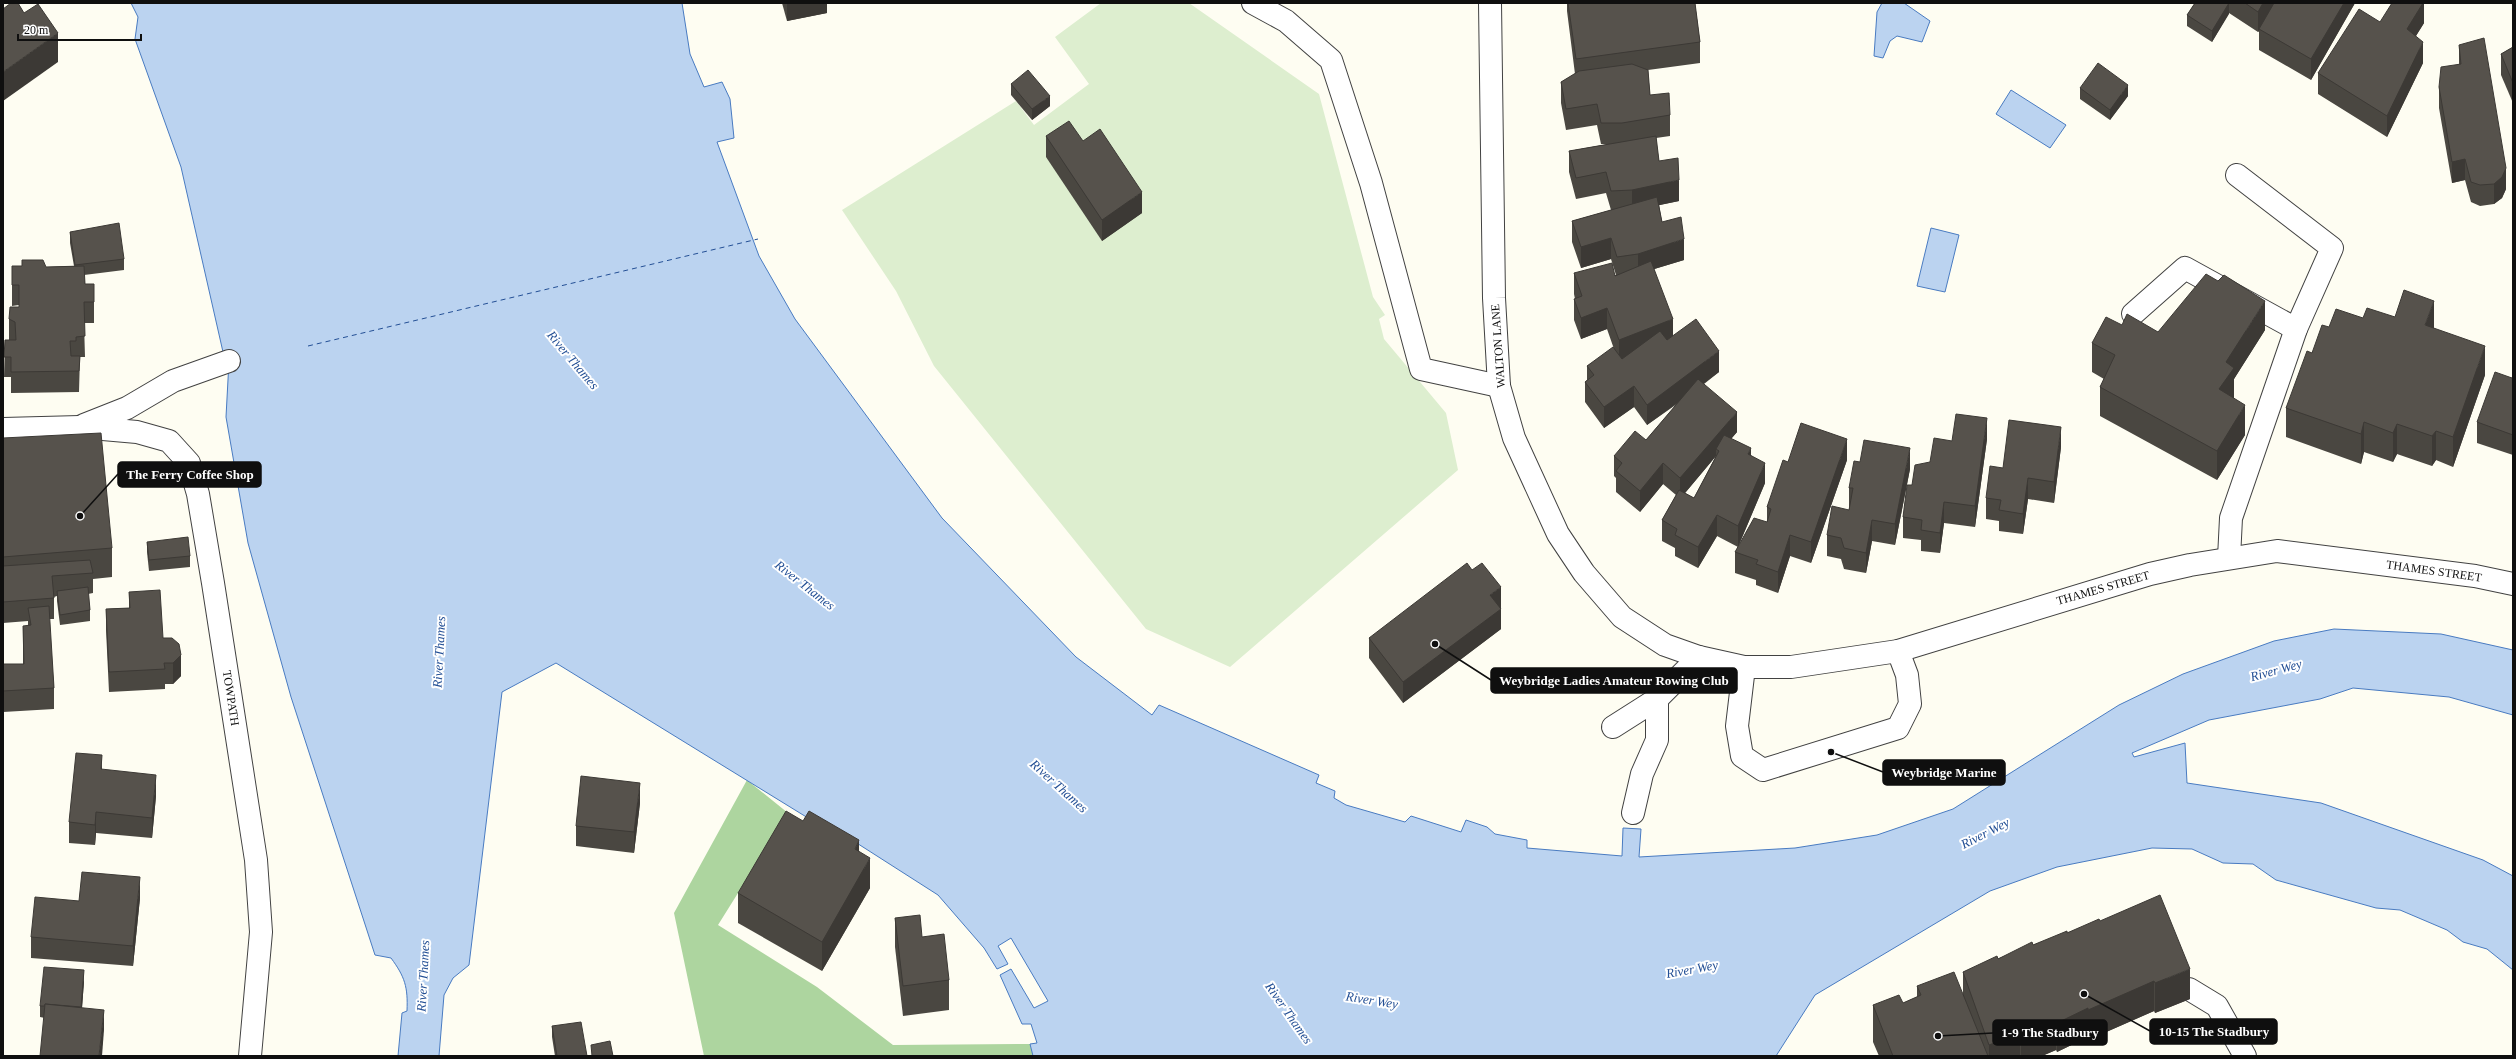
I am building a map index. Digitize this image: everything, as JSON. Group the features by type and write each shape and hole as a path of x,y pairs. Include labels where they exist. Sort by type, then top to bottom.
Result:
{"street":[{"path":"1253,3 1286,21 1331,60 1371,183 1421,369 1499,386"},
{"name":"WALTON LANE","path":"1490,3 1494,298 1499,386 1514,438 1534,485 1558,534 1584,572 1622,617 1665,645 1699,657"},
{"path":"2229,558 2231,518 2296,329 2332,248 2237,175"},
{"path":"2133,314 2185,268 2296,329"},
{"path":"3,429 80,427 127,408 173,381 229,361"},
{"name":"TOWPATH","path":"80,427 137,432 169,441 189,463 198,494 256,860 261,932 250,1056"},
{"name":"THAMES STREET","path":"1699,657 1744,667 1791,667 1898,650 2150,574 2229,558 2276,551 2475,576 2513,584"},
{"path":"1744,667 1737,726 1742,756 1763,770 1898,728 1910,704 1907,675 1898,650"},
{"path":"1613,727 1657,699 1699,657"},
{"path":"1633,813 1642,774 1657,740 1657,699"},
{"path":"2189,989 2217,1006 2245,1056"}],"green space":[{"path":"1101,3 1189,3 1319,94 1373,297 1385,315 1379,319 1384,339 1446,413 1458,470 1230,667 1146,629 934,366 896,291 842,210 1016,101 1034,125 1089,84 1055,37"},
{"path":"747,780 788,813 718,925 817,987 893,1045 1030,1044 1033,1056 704,1056 674,913"}],"water":[{"path":"131,3 682,3 690,54 704,87 722,82 730,99 734,138 717,142 759,256 795,319 942,518 1076,657 1152,715 1159,705 1319,775 1316,783 1335,791 1334,798 1346,805 1405,822 1411,816 1461,832 1466,820 1487,827 1495,834 1527,840 1527,848 1622,856 1623,828 1641,829 1639,857 1795,848 1877,835 1953,809 2119,705 2183,674 2274,641 2334,629 2441,634 2513,650 2513,715 2449,697 2353,688 2320,699 2209,720 2132,753 2134,757 2185,743 2187,783 2321,803 2483,860 2513,876 2513,970 2487,949 2463,942 2447,930 2400,910 2376,908 2276,880 2253,864 2223,863 2192,849 2152,848 2057,867 1990,891 1815,995 1776,1056 1033,1056 1030,1044 1037,1043 1031,1024 1022,1024 1000,975 1011,969 1034,1008 1048,1001 1011,938 998,946 1008,964 997,969 984,948 938,895 852,840 808,818 556,663 502,692 469,965 453,978 444,995 439,1056 398,1056 402,1013 407,1011 405,983 400,971 391,958 375,955 291,697 248,543 226,417 229,361 223,352 181,167 135,39 138,17"},
{"path":"1882,3 1904,3 1930,21 1922,42 1897,36 1890,41 1883,58 1874,56 1877,12"},
{"path":"2011,90 2066,125 2050,148 1996,114"},
{"path":"1931,228 1959,235 1945,292 1917,286"}],"building":[{"path":"11,3 18,3 24,13 38,4 58,33 3,72 3,9"},
{"path":"1568,3 1695,3 1700,42 1576,59"},
{"path":"2195,3 2229,3 2212,31 2187,15"},
{"path":"2245,3 2263,3 2258,12"},
{"path":"2274,3 2344,3 2311,59 2259,29"},
{"path":"2392,3 2423,3 2407,29 2423,42 2387,116 2318,73 2359,9 2380,22"},
{"path":"2484,38 2506,168 2502,177 2494,184 2480,185 2471,182 2465,159 2452,162 2439,87 2441,67 2461,64 2459,45"},
{"path":"2513,47 2513,83 2501,54"},
{"path":"2098,63 2128,85 2110,110 2080,88"},
{"path":"1632,64 1648,70 1650,95 1669,93 1670,115 1622,123 1601,123 1597,104 1566,109 1561,82 1579,71"},
{"path":"1028,70 1050,96 1032,109 1011,84"},
{"path":"1069,121 1083,141 1100,129 1142,192 1102,220 1046,136"},
{"path":"1656,136 1659,161 1678,158 1679,180 1632,190 1611,191 1606,172 1576,178 1569,151"},
{"path":"1657,197 1662,222 1681,217 1684,239 1638,254 1617,257 1611,238 1581,247 1572,221"},
{"path":"119,223 124,259 75,265 70,232"},
{"path":"22,260 43,260 46,267 84,266 85,284 94,284 94,302 84,302 85,336 76,337 76,341 70,341 71,356 80,356 79,371 11,372 11,357 4,357 5,340 16,340 15,322 9,319 10,307 19,307 19,285 12,285 12,266 22,266"},
{"path":"1651,261 1673,319 1619,340 1607,308 1581,318 1574,299 1582,296 1574,273 1612,263 1615,276"},
{"path":"2206,274 2218,281 2224,275 2265,301 2226,362 2234,368 2219,389 2245,405 2217,451 2100,387 2115,355 2092,343 2106,317 2122,325 2127,314 2158,332"},
{"path":"2404,290 2434,301 2425,325 2485,346 2453,437 2436,431 2432,436 2397,424 2393,433 2364,422 2361,434 2286,408 2307,351 2312,353 2322,325 2329,327 2336,309 2363,318 2367,308 2395,317"},
{"path":"1696,319 1719,351 1647,405 1634,386 1604,407 1585,382 1594,375 1587,366 1613,347 1622,359 1660,331 1667,340"},
{"path":"2495,372 2512,378 2513,376 2513,435 2477,422"},
{"path":"1698,379 1737,412 1680,478 1663,463 1640,491 1616,471 1622,463 1614,456 1635,431 1646,440"},
{"path":"1956,414 1987,418 1975,506 1944,502 1940,533 1921,530 1922,520 1903,517 1907,485 1912,485 1915,465 1930,462 1934,438 1952,441"},
{"path":"2009,420 2061,427 2054,482 2028,478 2023,514 1999,510 2001,500 1986,498 1990,466 2003,468"},
{"path":"1801,423 1847,439 1811,542 1790,535 1778,572 1756,564 1758,560 1735,552 1754,518 1767,522 1771,509 1767,507 1783,460 1788,462"},
{"path":"101,433 112,548 3,557 3,438"},
{"path":"1724,435 1751,448 1748,454 1765,463 1738,526 1717,515 1698,547 1675,535 1677,529 1662,520 1679,490 1694,498 1719,451 1716,449"},
{"path":"1864,440 1910,448 1895,524 1872,520 1866,553 1844,548 1841,538 1827,535 1832,506 1849,510 1853,488 1849,488 1854,461 1860,462"},
{"path":"188,537 190,556 149,560 147,542"},
{"path":"90,560 93,573 52,576 54,598 3,602 3,566"},
{"path":"1467,563 1472,570 1482,563 1501,587 1490,595 1501,609 1403,682 1369,638"},
{"path":"88,587 90,610 60,615 57,591"},
{"path":"160,590 163,638 172,638 179,644 181,655 173,663 164,663 165,669 109,672 106,609 130,608 129,592"},
{"path":"49,606 54,688 3,691 3,664 24,664 23,626 31,625 28,608"},
{"path":"76,753 102,755 101,769 156,775 152,818 96,812 95,825 69,822"},
{"path":"581,776 640,783 634,832 576,826"},
{"path":"786,811 803,821 809,811 859,840 855,849 870,858 822,942 738,893"},
{"path":"82,872 140,877 133,946 31,937 35,897 79,901"},
{"path":"2160,895 2190,969 2155,983 2154,981 2088,1010 2088,1008 2057,1023 2056,1021 2021,1036 2020,1033 1989,1045 1963,972 1997,956 1998,959 2032,942 2033,945 2067,931 2067,933 2099,919 2100,921"},
{"path":"920,915 922,937 944,934 949,980 903,986 895,918"},
{"path":"44,967 84,970 81,1007 45,1004 45,1006 40,1006"},
{"path":"1954,972 1988,1056 1893,1056 1873,1005 1899,995 1903,1003 1921,995 1917,986"},
{"path":"45,1004 104,1010 99,1056 40,1056"},
{"path":"581,1022 587,1056 557,1056 552,1026"},
{"path":"610,1041 613,1056 592,1056 591,1045"}],"ferry route":[{"path":"308,346 758,239"}],"place":[{"name":"The Ferry Coffee Shop","path":"80,516"},
{"name":"Weybridge Ladies Amateur Rowing Club","path":"1435,644"},
{"name":"Weybridge Marine","path":"1831,752"},
{"name":"10-15 The Stadbury","path":"2084,994"},
{"name":"1-9 The Stadbury","path":"1938,1036"}],"water label":[{"name":"River Thames","path":"573,360"},
{"name":"River Thames","path":"805,585"},
{"name":"River Thames","path":"439,652"},
{"name":"River Wey","path":"2276,670"},
{"name":"River Thames","path":"1059,786"},
{"name":"River Wey","path":"1985,833"},
{"name":"River Wey","path":"1692,969"},
{"name":"River Thames","path":"423,976"},
{"name":"River Wey","path":"1372,1000"},
{"name":"River Thames","path":"1289,1013"}]}
